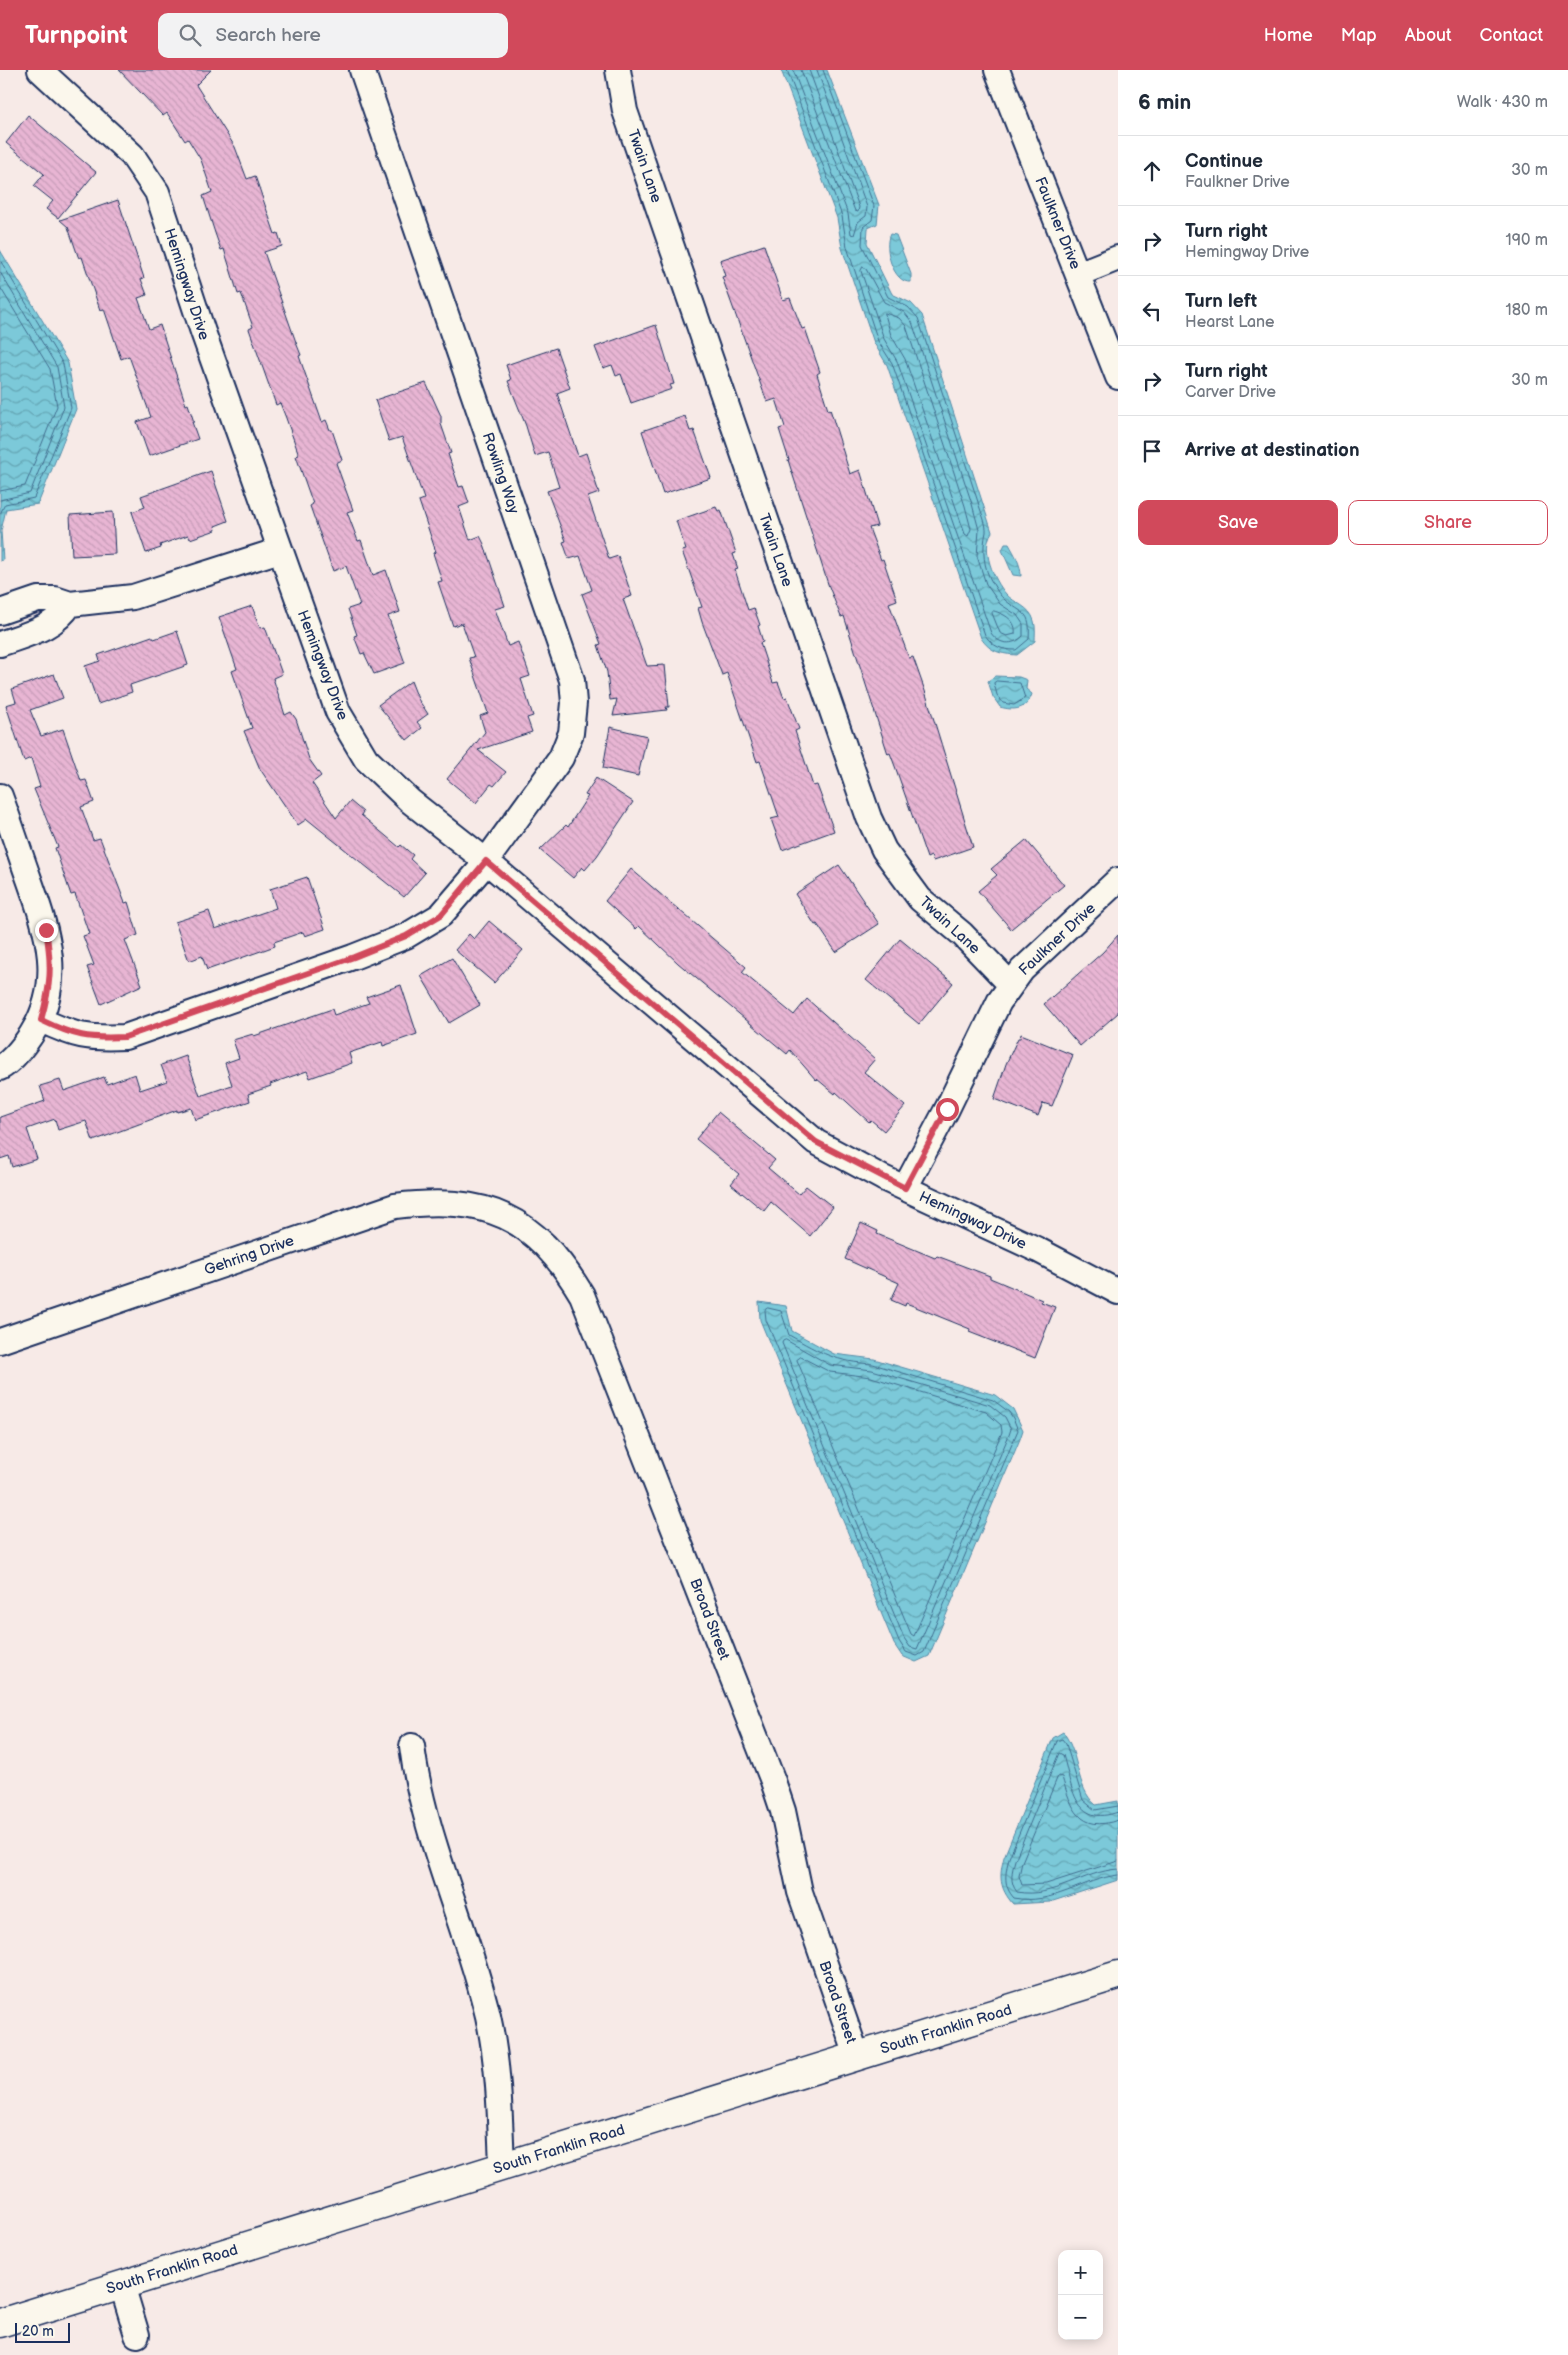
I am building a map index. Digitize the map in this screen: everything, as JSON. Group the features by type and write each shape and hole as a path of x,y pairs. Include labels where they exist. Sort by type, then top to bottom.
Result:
{"main road":[{"name":"South Franklin Road","path":"0,2322 1118,1974"}],"street":[{"name":"Hemingway Drive","path":"40,70 132,156 157,192 203,332 338,712 366,759 410,801 486,861 816,1142 905,1188 1038,1250 1118,1292"},
{"name":"Rowling Way","path":"41,1020 71,1034 97,1038 125,1037 354,957 406,936 441,915 486,861 562,758 572,733 574,704 572,680 362,70"},
{"name":"Twain Lane","path":"618,70 625,110 683,272 868,818 884,850 920,899 962,934 1011,985"},
{"name":"Faulkner Drive","path":"997,70 1118,377"},
{"path":"1078,274 1118,258"},
{"path":"0,612 38,599 55,599 70,604 133,597 280,550"},
{"path":"0,644 47,628 62,616 70,604"},
{"path":"0,796 46,930 52,964 49,994 41,1020 24,1046 0,1068"},
{"name":"Faulkner Drive","path":"905,1188 947,1109 999,1002 1022,970 1118,880"},
{"name":"Gehring Drive","path":"0,1341 356,1218 396,1206 447,1202 475,1205 503,1214"},
{"name":"Broad Street","path":"503,1214 547,1247 566,1268 582,1294 773,1781 783,1811 800,1892 857,2056"},
{"path":"412,1746 416,1783 488,2016 497,2072 502,2167"},
{"path":"122,2285 137,2335"}],"water":[{"path":"781,70 827,70 879,205 877,224 868,228 867,243 892,294 911,303 922,315 992,532 987,547 993,573 1006,594 1026,609 1034,621 1035,641 1017,655 996,651 984,643 981,638 887,365 874,343 842,248 837,218"},
{"path":"890,234 896,235 911,274 911,282 899,277 891,264 888,247"},
{"path":"0,250 68,363 76,409 38,504 6,509 1,531 3,560 0,561"},
{"path":"1005,544 1009,544 1015,555 1020,567 1021,576 1013,575 1002,550"},
{"path":"995,676 1019,677 1027,680 1026,689 1032,694 1030,699 1019,708 1000,707 993,697 988,681"},
{"path":"759,1302 786,1306 792,1331 834,1354 874,1359 995,1395 1013,1409 1023,1430 929,1656 916,1662 902,1656 894,1644 760,1320"},
{"path":"1063,1732 1072,1750 1084,1789 1089,1798 1096,1805 1118,1801 1118,1880 1050,1902 1013,1904 1005,1893 1001,1882 1004,1857 1053,1738"}],"building":[{"path":"119,70 211,70 196,85 235,147 247,179 255,176 275,234 278,233 282,246 264,252 301,355 299,356 322,422 326,420 330,430 332,430 342,460 336,463 353,510 347,512 358,541 361,540 373,575 386,570 400,612 388,616 405,663 374,674 364,653 361,654 354,636 357,635 348,609 360,605 346,566 333,571 310,506 313,504 296,456 299,455 280,403 276,405 249,329 253,327 241,293 238,294 224,249 221,250 203,196 212,192 201,160 188,139 185,141 167,113 163,116"},
{"path":"28,115 96,172 58,218 46,209 53,201 34,186 44,174 6,143"},
{"path":"118,200 144,278 141,279 147,295 138,298 149,329 160,325 186,405 188,404 194,422 192,422 198,439 149,456 137,422 151,417 129,356 121,359 104,309 100,310 82,257 79,258 78,256 68,227 60,220"},
{"path":"764,245 783,300 790,298 802,329 805,328 820,372 817,374 828,410 830,409 850,474 860,470 877,526 869,528 881,560 883,559 897,600 889,603 909,658 913,657 925,691 973,847 933,861 931,856 927,858 890,753 888,754 844,616 841,617 828,584 779,429 785,427 776,399 767,402 722,277 725,276 720,260"},
{"path":"656,325 674,384 670,385 672,389 631,403 621,374 616,376 612,365 603,368 595,347"},
{"path":"556,348 570,388 557,393 578,456 586,453 599,493 588,497 609,559 618,556 632,596 623,599 647,666 665,665 669,707 666,707 667,710 613,716 617,699 610,700 607,672 598,645 601,644 582,594 592,590 580,556 569,559 563,542 566,541 547,491 559,487 548,452 535,456 526,426 508,381 511,380 506,365"},
{"path":"426,383 441,416 441,424 451,453 448,454 459,487 463,486 469,503 459,507 470,540 480,536 484,544 505,606 495,609 508,646 518,642 530,676 521,679 533,716 527,718 532,732 478,750 506,772 494,786 491,784 476,803 447,779 485,732 480,716 488,713 469,658 474,657 462,623 453,626 438,582 442,581 433,553 436,552 419,501 424,499 402,437 389,441 375,400"},
{"path":"685,416 690,431 694,430 711,478 663,494 642,431"},
{"path":"211,471 228,521 215,526 216,530 190,539 188,535 160,545 161,548 146,553 132,512 145,507 141,496"},
{"path":"716,507 718,511 721,510 736,553 733,554 738,569 735,570 748,610 754,608 760,625 758,626 763,642 760,643 773,683 778,682 784,698 787,697 799,729 795,731 813,786 817,785 834,831 782,850 771,819 779,817 760,761 757,762 727,673 722,675 702,622 698,608 702,607 682,551 686,550 676,521"},
{"path":"113,512 115,554 72,556 70,515"},
{"path":"252,606 260,628 265,627 282,674 273,678 285,715 291,712 296,719 309,759 321,776 312,783 336,818 350,801 363,812 361,815 399,847 401,845 413,855 410,859 425,873 404,897 307,819 298,825 260,769 244,731 252,728 232,671 237,669 219,617"},
{"path":"177,631 188,665 130,685 132,692 98,704 85,666 100,661 98,655 152,636 154,639"},
{"path":"54,674 63,698 30,710 41,736 63,729 81,781 86,780 94,802 81,807 93,840 100,838 125,903 128,902 138,935 125,940 142,985 101,1004 87,967 94,965 83,936 89,934 75,894 71,895 55,848 58,847 34,789 40,787 31,758 24,761 6,705 16,702 12,689"},
{"path":"411,681 418,699 428,714 417,722 422,728 407,740 378,705"},
{"path":"610,727 647,736 638,776 603,768"},
{"path":"596,778 633,802 597,856 585,870 582,867 573,878 540,850 566,825 568,827 588,796 585,795"},
{"path":"1026,840 1064,885 1011,929 978,891 997,875 991,869"},
{"path":"839,865 879,924 836,952 817,924 815,925 795,894"},
{"path":"631,869 746,967 742,972 794,1015 807,999 875,1059 864,1072 905,1106 884,1131 871,1120 869,1122 836,1092 835,1094 816,1080 790,1050 787,1054 678,963 639,926 636,929 605,901"},
{"path":"307,877 325,929 305,936 303,932 274,942 275,946 207,970 202,956 189,961 175,922 209,911 215,929 276,908 270,889"},
{"path":"489,921 523,950 494,983 455,950 469,934 474,939"},
{"path":"1118,935 1118,1013 1080,1046 1044,1004 1103,952"},
{"path":"900,939 953,983 919,1024 866,980"},
{"path":"452,958 480,1005 449,1023 421,976"},
{"path":"401,985 417,1034 383,1046 382,1042 349,1053 352,1063 310,1078 307,1071 270,1084 271,1086 248,1094 250,1101 195,1120 191,1108 177,1112 177,1110 93,1141 86,1121 58,1130 55,1119 27,1129 37,1159 12,1167 9,1156 0,1159 0,1117 45,1101 40,1086 60,1080 64,1091 104,1077 107,1084 135,1074 140,1090 167,1081 161,1065 186,1056 200,1096 232,1085 225,1063 239,1058 233,1040 253,1034 254,1036 332,1009 334,1015 369,1003 366,997"},
{"path":"1021,1034 1073,1055 1052,1106 1043,1103 1038,1116 994,1099 1006,1064"},
{"path":"718,1112 775,1160 768,1168 799,1194 806,1186 833,1207 810,1236 771,1202 764,1211 731,1184 739,1174 696,1139"},
{"path":"861,1223 878,1231 877,1234 935,1258 937,1256 990,1276 990,1278 1055,1307 1035,1358 969,1332 970,1329 906,1303 905,1306 891,1300 899,1283 845,1259"}],"route":[{"path":"46,930 52,964 49,994 41,1020 71,1034 97,1038 125,1037 354,957 406,936 441,915 486,861 816,1142 905,1188 947,1109"}]}
